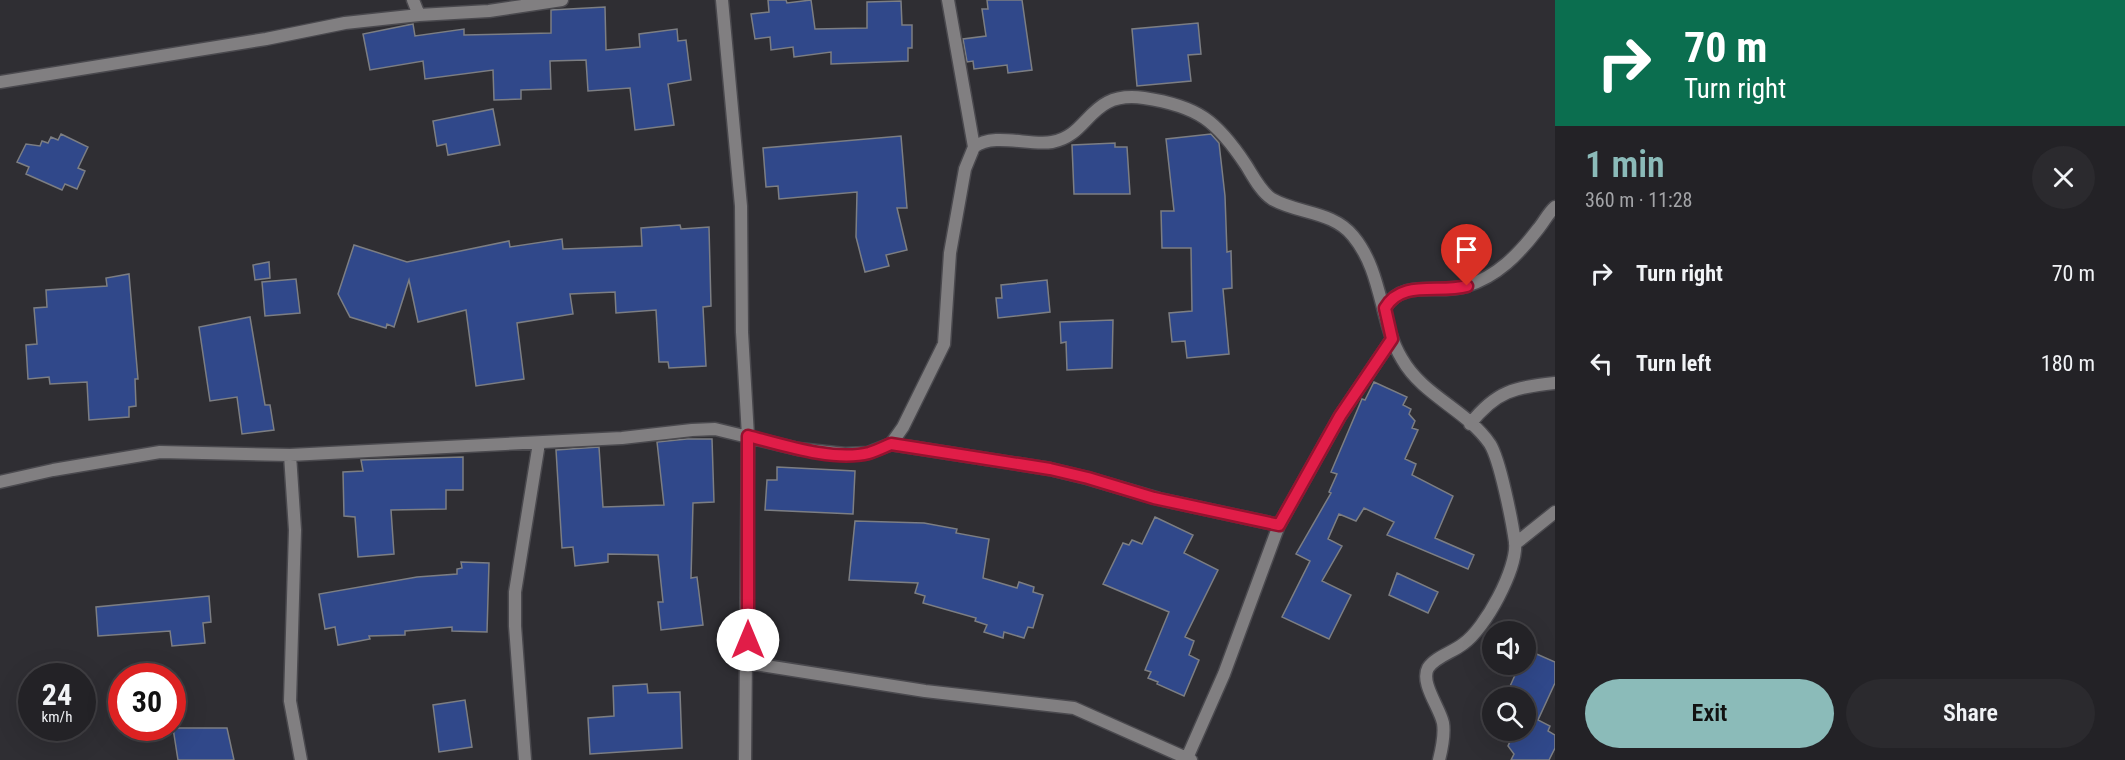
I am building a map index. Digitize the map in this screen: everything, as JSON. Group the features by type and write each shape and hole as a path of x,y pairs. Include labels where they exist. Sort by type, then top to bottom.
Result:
{"street":[{"path":"413,0 419,15"},
{"path":"0,82 266,39 345,23 419,15 489,11 562,0"},
{"path":"722,0 741,206 742,332 748,436 748,663 745,760"},
{"path":"891,444 916,404 944,344 950,253 965,169 974,147 948,0"},
{"path":"974,147 992,141 1037,143 1059,140 1101,105 1116,98 1143,98 1189,110 1212,122 1222,132 1256,181 1273,199 1319,215 1351,233 1373,269 1392,339 1413,375 1470,424 1490,444 1495,453 1515,544 1514,560 1483,625 1466,643 1432,663 1427,671 1427,682 1443,726 1439,760"},
{"path":"1385,308 1396,294 1405,291 1458,289 1495,273 1523,247 1555,207"},
{"path":"748,663 925,691 1074,708 1189,759 1224,674 1279,525 1340,416 1392,339"},
{"path":"1470,424 1490,402 1505,391 1555,382"},
{"path":"0,482 53,470 160,452 290,455 539,443 715,429 798,449 845,454 868,453 891,444 1050,469 1154,498 1279,525"},
{"path":"525,760 515,626 515,592 539,443"},
{"path":"290,455 295,530 290,701 301,760"},
{"path":"1515,544 1555,512"}],"building":[{"path":"768,0 786,0 787,3 811,0 815,29 867,28 867,2 901,1 902,25 912,25 912,48 908,48 908,61 831,64 831,52 794,57 793,47 771,50 770,37 755,39 751,14 769,12"},
{"path":"987,0 1022,0 1032,70 1008,73 1007,65 974,69 973,61 967,62 963,39 986,36 982,9 988,9"},
{"path":"605,7 606,50 640,47 639,34 677,29 678,41 686,40 691,80 668,84 674,125 635,130 630,88 588,91 586,60 550,61 551,89 521,90 521,99 494,100 493,70 425,79 423,61 370,70 363,34 413,24 415,36 464,29 464,35 551,33 551,10"},
{"path":"1198,23 1201,54 1188,55 1191,81 1137,86 1132,29"},
{"path":"493,109 500,145 448,155 446,144 437,146 433,121"},
{"path":"61,134 88,147 78,168 85,171 77,189 65,184 62,190 26,174 29,167 17,162 26,144 40,146 42,141 48,143 51,137 58,140"},
{"path":"1211,134 1219,143 1225,196 1227,252 1231,251 1232,288 1223,289 1229,354 1187,358 1185,341 1172,342 1169,313 1192,311 1191,248 1162,248 1161,211 1174,211 1166,139"},
{"path":"901,136 907,208 897,208 907,250 886,255 889,266 865,272 856,237 857,192 779,199 778,186 766,187 763,148"},
{"path":"1115,143 1115,147 1127,147 1130,194 1074,194 1072,145"},
{"path":"680,225 681,229 709,227 711,306 703,307 706,366 669,368 668,362 659,362 656,310 616,313 615,292 570,294 573,314 517,323 524,379 476,386 466,310 418,322 409,280 394,327 387,324 386,328 350,317 338,294 354,245 407,262 509,241 510,247 562,239 563,249 642,246 641,228"},
{"path":"269,262 270,278 255,280 253,265"},
{"path":"129,274 138,379 135,379 136,406 129,407 129,417 89,420 87,382 50,384 49,377 28,379 26,345 37,344 34,308 47,307 46,290 107,286 106,278"},
{"path":"296,279 300,313 265,316 262,282"},
{"path":"1047,280 1050,312 998,318 996,298 1002,298 1001,285"},
{"path":"250,317 265,405 270,405 274,430 242,434 237,397 210,401 199,327"},
{"path":"1113,320 1112,368 1067,370 1066,342 1061,343 1060,322"},
{"path":"1374,382 1407,397 1403,405 1411,409 1409,414 1415,421 1412,428 1418,430 1405,459 1416,464 1412,475 1453,496 1435,538 1474,555 1468,569 1387,535 1394,522 1364,508 1356,521 1339,514 1328,539 1342,546 1322,581 1351,595 1329,639 1282,617 1310,561 1296,554 1331,493 1329,492 1337,474 1331,472 1362,399 1365,400"},
{"path":"712,439 714,502 693,503 691,578 697,577 703,625 661,630 658,602 663,602 658,555 608,554 608,562 575,566 573,547 562,548 556,450 599,447 603,507 664,505 657,442"},
{"path":"463,457 463,490 446,490 446,509 391,510 394,554 358,557 355,517 344,516 343,472 363,471 361,460"},
{"path":"777,467 855,471 853,514 765,510 767,480 777,480"},
{"path":"1155,517 1193,535 1184,553 1218,570 1185,637 1194,641 1189,655 1199,660 1184,696 1148,678 1151,672 1145,670 1169,612 1103,584 1123,543 1129,545 1132,540 1142,544"},
{"path":"855,521 924,523 957,529 956,533 989,539 983,578 1017,588 1019,582 1034,587 1033,592 1043,595 1033,628 1028,627 1024,638 1004,632 1003,638 984,632 987,625 975,621 976,618 923,603 925,596 915,593 918,583 849,580"},
{"path":"461,562 489,563 487,632 452,631 452,627 405,631 405,635 369,636 370,639 338,645 335,627 325,629 319,594 417,577 457,574 457,569 462,568"},
{"path":"1397,573 1438,592 1428,613 1389,595"},
{"path":"209,596 211,622 203,623 205,643 172,646 170,631 98,636 96,607"},
{"path":"1536,654 1555,662 1555,683 1538,720 1550,726 1548,731 1555,735 1555,748 1549,760 1511,760 1514,754 1508,746 1510,741 1536,741 1536,687 1510,687 1515,675 1536,675"},
{"path":"647,684 648,693 680,692 682,748 590,754 588,718 614,716 613,686"},
{"path":"465,700 472,747 439,752 433,705"},
{"path":"186,728 227,728 234,760 178,760 175,741 186,741"}],"route":[{"path":"748,640 748,436 798,449 845,454 868,453 891,444 1050,469 1154,498 1279,525 1340,416 1392,339 1385,308 1389,301 1396,294 1405,291 1446,290 1467,286"}]}
